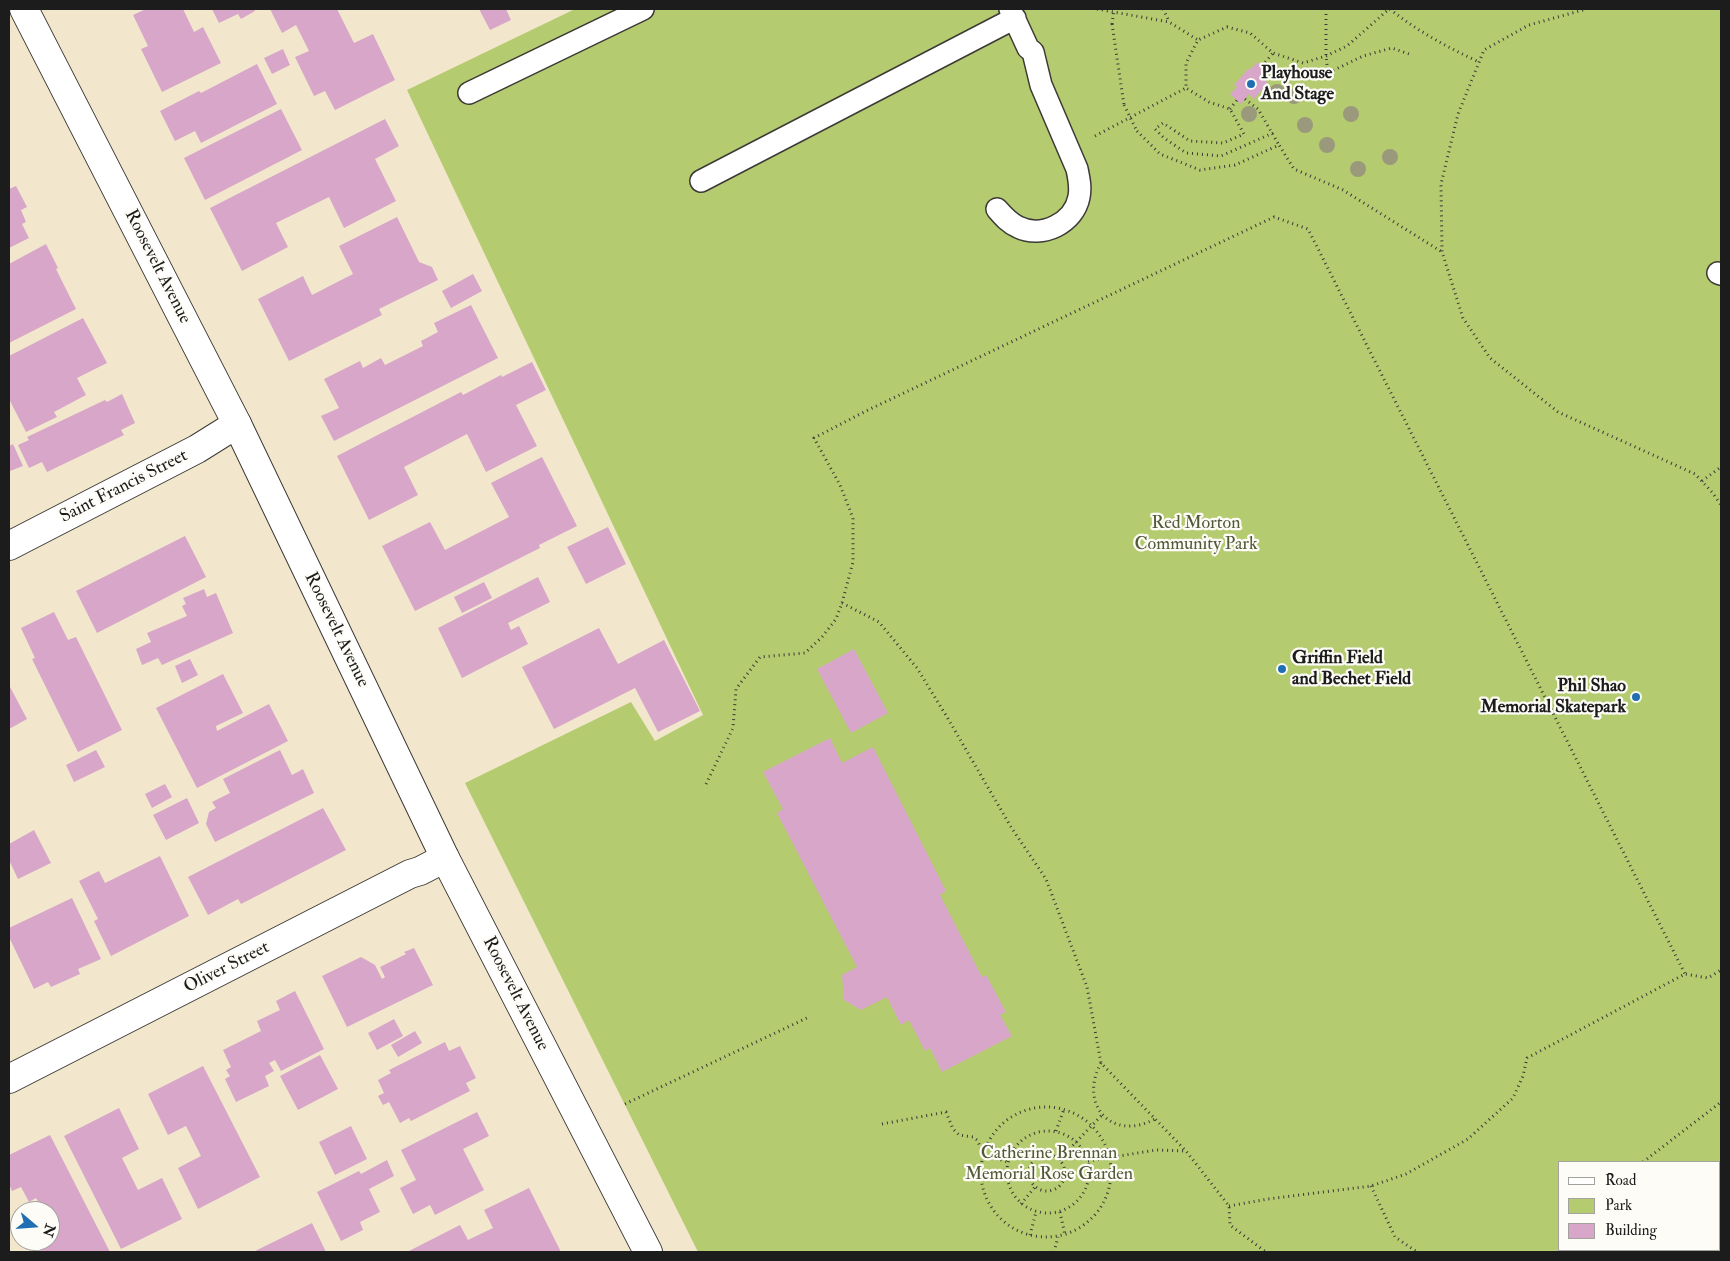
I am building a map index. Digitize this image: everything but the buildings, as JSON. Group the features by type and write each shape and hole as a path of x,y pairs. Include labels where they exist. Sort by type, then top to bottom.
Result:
{"street":[{"name":"Roosevelt Avenue","path":"24,9 237,424 445,858 648,1252"},
{"name":"Saint Francis Street","path":"9,546 197,449 237,424"},
{"name":"Oliver Street","path":"9,1079 410,874 445,858"}],"lane":[{"path":"469,93 643,9"},
{"path":"701,181 1012,13 1028,48 1033,52 1041,85 1078,169 1080,184 1079,198 1072,212 1063,222 1049,229 1034,232 1019,228 1006,221 998,209"}],"path":[{"path":"1098,9 1170,22 1198,40"},
{"path":"1114,9 1112,24 1124,105 1137,131 1160,154 1200,170 1235,165 1279,145"},
{"path":"1163,9 1170,22"},
{"path":"1326,9 1328,73 1363,56 1392,48 1409,54"},
{"path":"1186,88 1186,63 1198,40 1227,28 1250,33 1273,53 1303,63 1326,56 1347,46 1389,9 1409,25 1479,62"},
{"path":"1583,10 1529,25 1484,50 1458,114 1441,184 1442,252 1463,318 1490,358 1558,412 1695,474 1721,505"},
{"path":"1262,66 1273,53"},
{"path":"1186,88 1209,102 1230,109 1244,134 1224,143 1190,141 1163,123 1155,129 1164,138 1186,153 1221,156 1273,133"},
{"path":"1095,136 1186,88"},
{"path":"1245,99 1258,109 1294,169 1343,190 1442,252"},
{"path":"1230,109 1237,100"},
{"path":"706,784 733,728 736,689 760,657 805,653 822,637 836,619 842,604 853,562 853,518 840,486 814,438 875,407 1274,217 1308,230 1684,974"},
{"path":"1702,481 1721,467"},
{"path":"842,604 878,622 917,668 1012,827 1046,879 1087,987 1101,1063 1093,1083 1093,1096 1096,1107 1102,1115 1116,1124 1131,1127 1143,1126 1155,1119"},
{"path":"1229,1206 1268,1199 1372,1186 1406,1174 1468,1139 1514,1098 1527,1058 1684,974 1708,978 1721,970"},
{"path":"625,1104 809,1016"},
{"path":"1101,1063 1186,1151 1229,1206 1230,1226 1266,1252"},
{"path":"1645,1161 1721,1102"},
{"path":"1043,1107 1064,1109 1077,1114 1092,1126 1103,1139 1111,1157 1112,1177 1107,1198 1095,1216 1079,1230 1058,1237 1040,1238 1007,1226 995,1213 986,1198 981,1180 981,1162 987,1145 996,1130 1010,1118 1026,1110 1043,1107"},
{"path":"1056,1131 1064,1109"},
{"path":"882,1124 946,1112 953,1129 959,1135 974,1137 984,1155 1008,1162"},
{"path":"1059,1160 1102,1115"},
{"path":"1042,1131 1056,1131 1076,1142 1086,1156 1088,1162 1088,1183 1082,1195 1072,1206 1060,1212 1047,1214 1036,1212 1021,1204 1012,1193 1007,1180 1006,1167 1011,1154 1019,1143 1029,1135 1042,1131"},
{"path":"1088,1162 1156,1150 1186,1151"},
{"path":"1046,1155 1059,1160 1065,1174 1061,1184 1051,1191 1045,1192 1035,1186 1029,1176 1031,1164 1034,1160 1046,1155"},
{"path":"1021,1204 1035,1186"},
{"path":"1372,1186 1396,1236 1418,1252"},
{"path":"1030,1235 1036,1212"},
{"path":"1060,1212 1065,1235"},
{"path":"1054,1252 1058,1237"}],"green space":[{"name":"Red Morton Community Park","path":"575,9 1721,9 1721,1252 698,1252 465,783 631,702 655,741 703,715 407,90"}],"place":[{"name":"Playhouse And Stage","path":"1251,84"},
{"name":"Griffin Field and Bechet Field","path":"1282,669"},
{"name":"Phil Shao Memorial Skatepark","path":"1636,697"}],"park label":[{"name":"Catherine Brennan Memorial Rose Garden","path":"1049,1164"}]}
